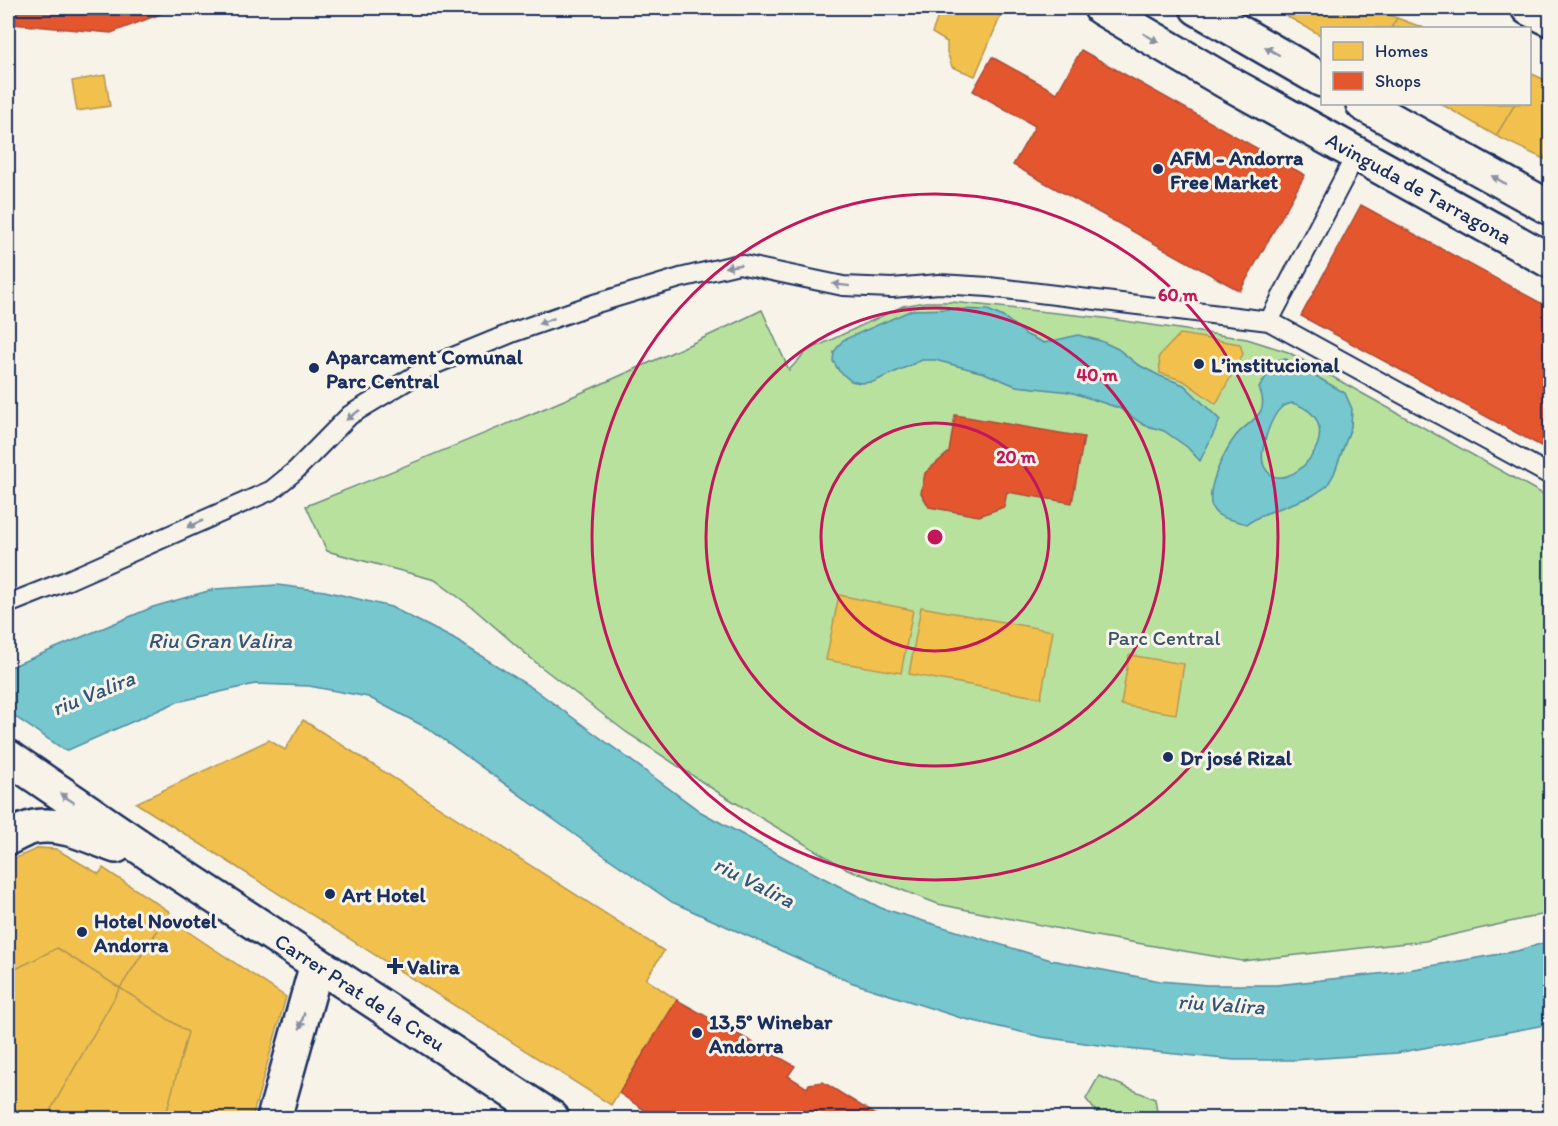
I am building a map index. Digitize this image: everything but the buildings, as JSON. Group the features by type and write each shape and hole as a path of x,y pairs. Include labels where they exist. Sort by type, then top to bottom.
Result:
{"main road":[{"name":"Avinguda de Tarragona","path":"1101,8 1225,81 1551,261"},
{"path":"1528,8 1551,19"},
{"path":"1213,12 1321,79"},
{"path":"1365,105 1551,208"},
{"path":"16,763 168,866"},
{"path":"8,838 32,827 54,826 78,831 168,866"},
{"name":"Carrer Prat de la Creu","path":"168,866 552,1119"},
{"path":"274,1119 317,964"}],"lane":[{"path":"1269,321 1357,153"},
{"path":"8,604 266,494 295,471 350,415 431,366 514,332 618,297 680,278 739,264 843,286 892,288 939,284 989,287 1269,321 1551,475"}],"green space":[{"name":"Parc Central","path":"926,302 952,302 1104,318 1247,339 1288,352 1550,498 1550,913 1425,941 1242,961 1090,935 938,904 845,868 716,791 626,732 540,666 473,608 435,580 327,551 306,506 593,388 762,310 789,370 807,351 903,306"},
{"path":"1099,1076 1155,1099 1158,1118 1101,1118 1086,1099"}],"water":[{"path":"912,310 988,310 1044,343 1078,335 1101,341 1118,349 1137,364 1184,385 1220,420 1200,461 1187,447 1164,431 1144,425 1119,408 1070,392 1016,386 984,373 935,360 922,360 873,382 860,383 851,381 839,371 833,361 834,352 843,340"},
{"path":"1286,359 1345,393 1352,409 1351,427 1334,474 1327,486 1312,496 1262,515 1247,524 1227,519 1216,513 1212,506 1212,486 1230,444 1260,412 1262,398 1259,388 1276,360","holes":["1292,403 1311,413 1319,427 1318,443 1311,457 1299,469 1286,476 1273,476 1264,466 1263,452 1274,417 1283,406"]},
{"name":"Riu Gran Valira","path":"277,585 325,591 391,607 454,639 534,689 701,812 881,908 1051,960 1160,981 1207,985 1276,985 1396,972 1517,951 1550,941 1550,1024 1397,1053 1294,1060 1234,1060 1127,1049 1042,1037 961,1018 853,983 672,902 429,729 368,697 309,686 255,684 177,702 66,751 8,712 8,668 153,607 215,589"}],"place":[{"name":"AFM - Andorra Free Market","path":"1158,169"},
{"name":"L’institucional","path":"1199,364"},
{"name":"Aparcament Comunal Parc Central","path":"314,368"},
{"name":"Dr josé Rizal","path":"1168,757"},
{"name":"Art Hotel","path":"330,894"},
{"name":"Hotel Novotel Andorra","path":"82,932"},
{"name":"Valira","path":"395,966"},
{"name":"13,5° Winebar Andorra","path":"697,1033"}],"water label":[{"name":"riu Valira","path":"93,693"},
{"name":"riu Valira","path":"754,882"},
{"name":"riu Valira","path":"1221,1004"}]}
